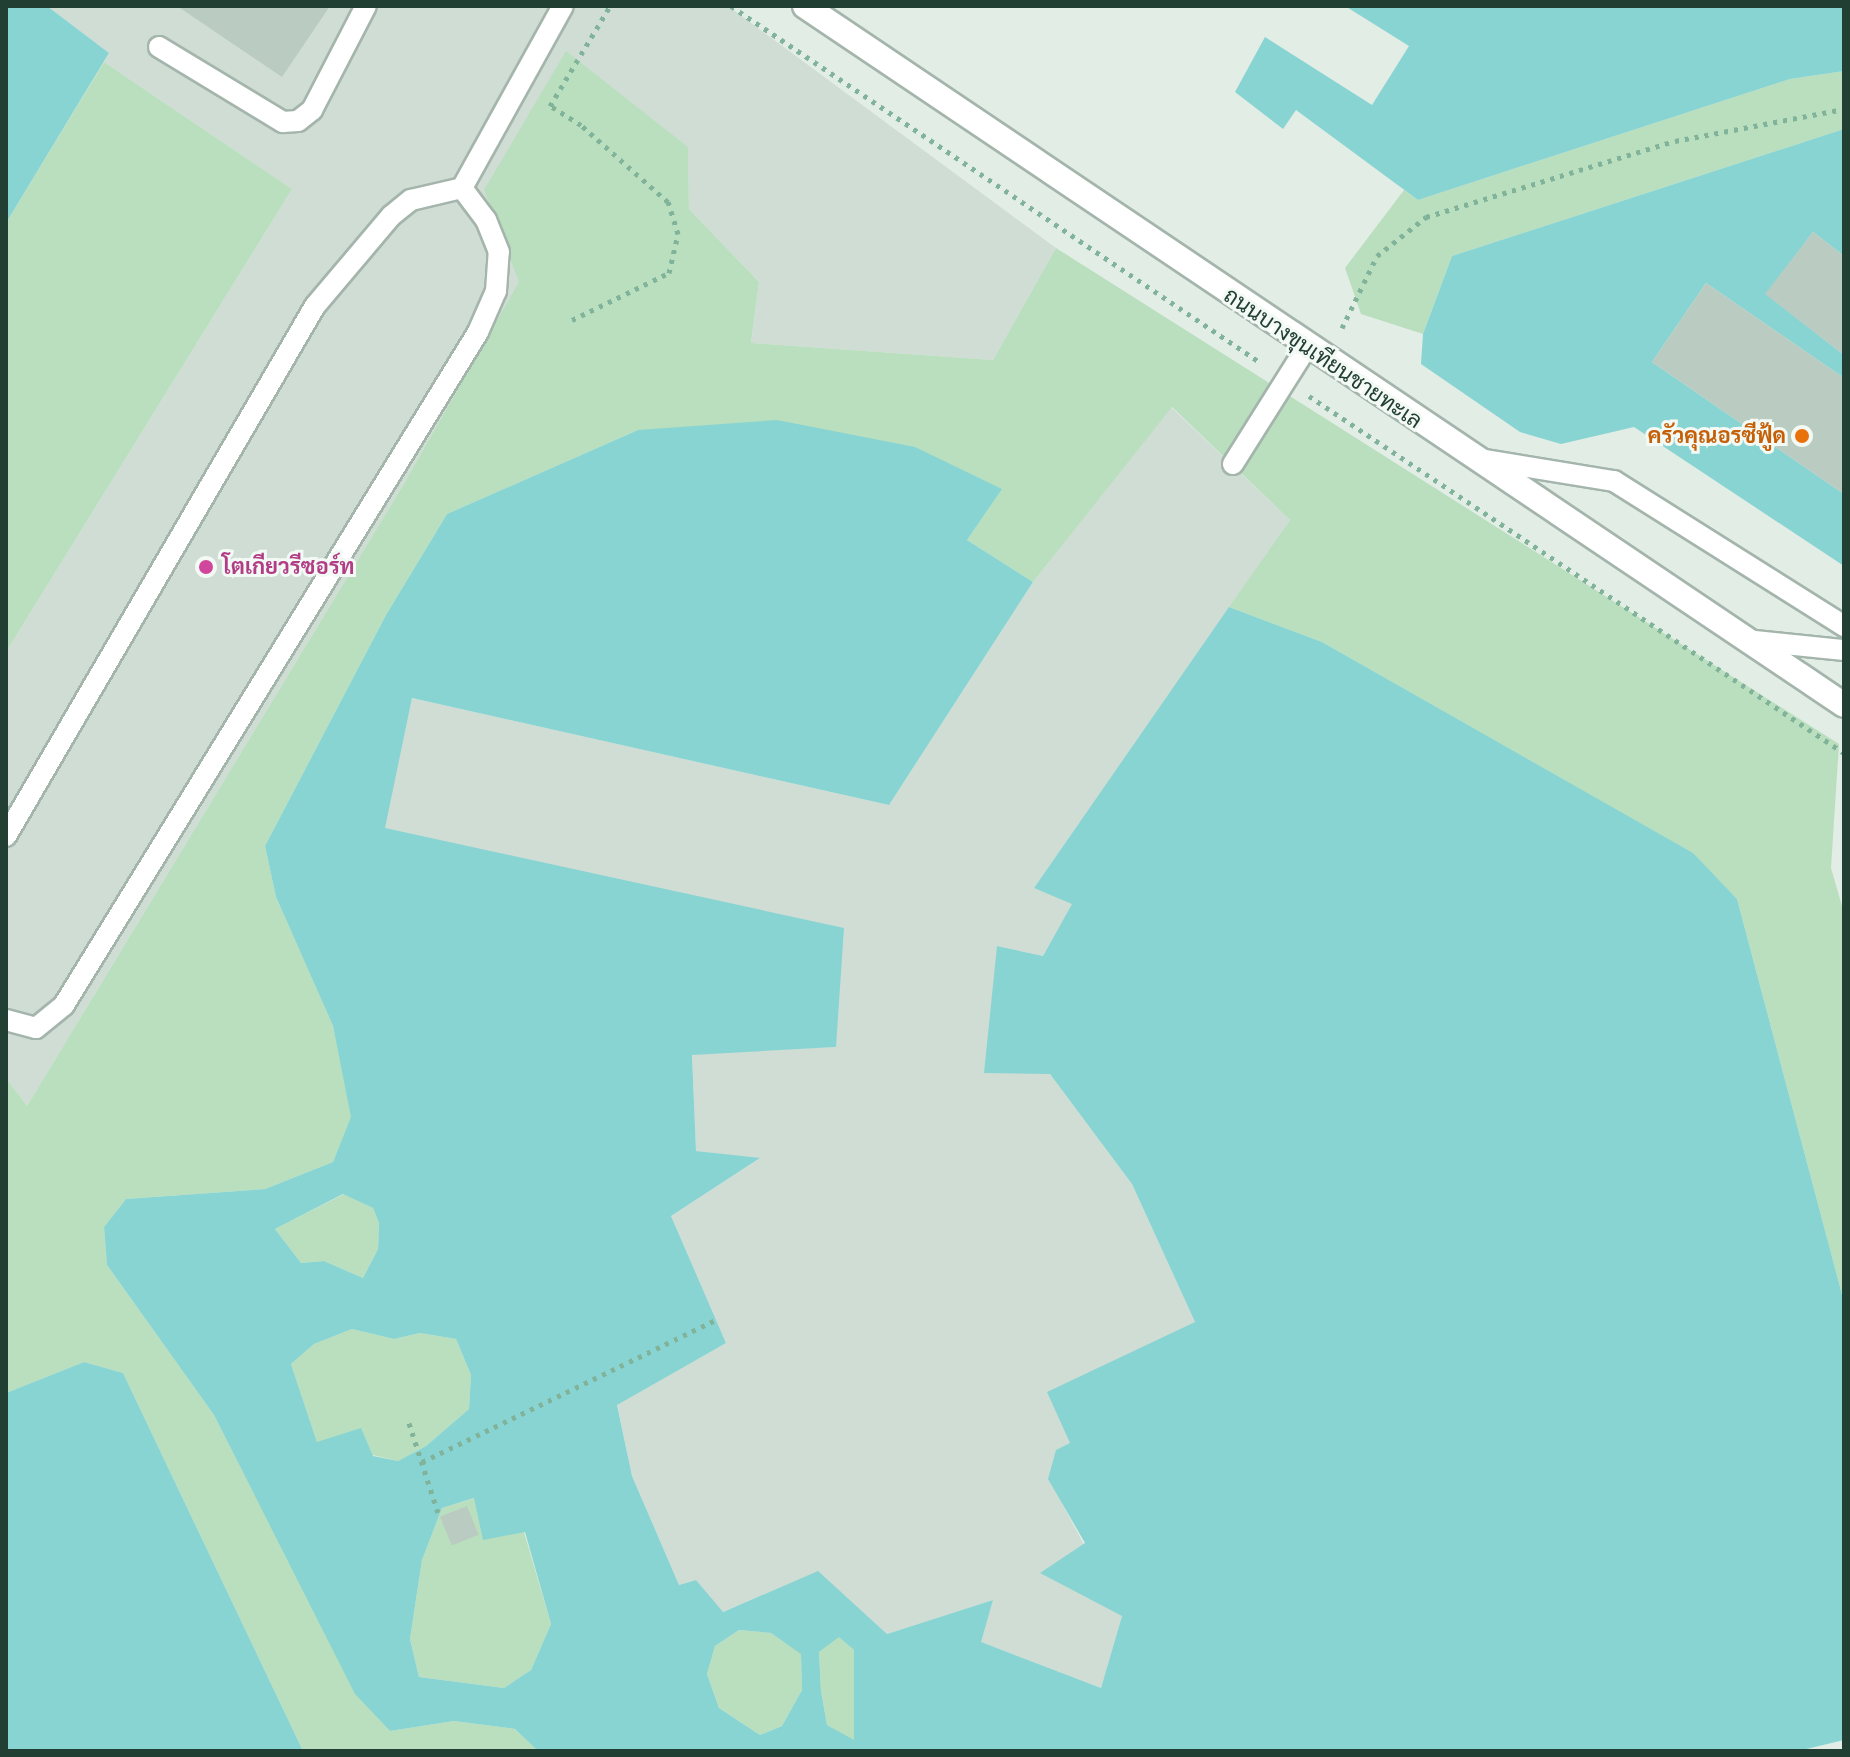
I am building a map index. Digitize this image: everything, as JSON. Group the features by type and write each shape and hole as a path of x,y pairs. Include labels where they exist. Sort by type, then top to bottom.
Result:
{"main road":[{"name":"ถนนบางขุนเทียนชายทะเล","path":"805,6 1317,354 1844,705"}],"lane":[{"path":"159,47 283,122 298,121 312,110 366,6"},
{"path":"6,836 315,306 391,216 411,200 462,188 563,6"},
{"path":"6,1020 36,1028 64,1005 478,332 496,291 499,252 486,220 462,188"},
{"path":"1233,464 1317,354"},
{"path":"1472,458 1614,481 1844,626"},
{"path":"1745,640 1844,650"}],"path":[{"path":"572,320 669,273 678,234 668,202 581,125 550,106 610,6"},
{"path":"1317,354 1377,256 1426,217 1675,141 1844,109"},
{"path":"422,1462 716,1320"},
{"path":"409,1423 439,1516"}],"shaded area":[{"path":"47,6 728,6 1056,248 993,360 751,343 759,282 689,209 688,147 485,190 520,282 405,482 27,1106 6,1078 6,652 292,189 104,62 109,53"},
{"path":"1171,407 1290,520 1034,888 1073,903 1043,956 997,946 1050,1074 1132,1184 1195,1322 1071,1444 1049,1479 1122,1616 1101,1688 980,1642 993,1600 887,1634 818,1572 722,1612 696,1580 679,1585 632,1476 617,1404 726,1343 671,1216 759,1159 696,1151 692,1054 836,1047 384,828 412,698 889,805 1033,582"}],"green space":[{"path":"566,51 688,147 689,209 759,282 751,343 993,360 1056,248 1839,744 1831,868 1844,913 1844,1302 1737,899 1692,853 1322,642 1229,607 1290,520 1172,407 1033,582 967,540 1001,490 638,430 447,514 386,615 265,846 276,897 333,1026 352,1117 333,1162 265,1189 126,1199 104,1227 107,1265 214,1415 356,1694 390,1731 454,1721 515,1729 538,1751 303,1751 123,1373 84,1362 6,1393 6,1078 27,1106 405,482 519,282 484,190"},
{"path":"104,62 292,189 6,652 6,223"},
{"path":"1844,71 1844,129 1452,256 1423,334 1361,314 1345,268 1404,190 1418,200 1790,79"},
{"path":"344,1194 373,1208 379,1223 378,1249 363,1278 324,1261 301,1263 275,1229"},
{"path":"352,1329 394,1339 420,1333 456,1339 471,1375 469,1409 426,1446 398,1461 317,1442 291,1364 314,1344"},
{"path":"475,1498 524,1532 551,1624 531,1670 504,1688 419,1677 410,1639 422,1560 442,1508"},
{"path":"739,1630 771,1633 801,1653 802,1690 782,1726 760,1735 719,1708 707,1674 715,1646"},
{"path":"839,1636 854,1650 854,1741 827,1725 821,1691 819,1652"}],"water":[{"path":"6,6 47,6 109,53 6,223"},
{"path":"1345,6 1844,6 1844,71 1790,79 1418,200 1296,110 1283,129 1235,92 1265,37 1372,105 1409,46"},
{"path":"1844,129 1844,256 1813,232 1766,294 1844,355 1844,378 1706,283 1652,362 1844,494 1844,566 1634,427 1561,444 1520,432 1421,364 1423,334 1452,256"},
{"path":"777,420 915,447 1002,489 967,540 1033,582 889,805 412,698 385,828 844,928 836,1047 692,1055 696,1151 760,1158 671,1216 726,1343 617,1405 632,1476 679,1585 696,1580 723,1612 818,1571 887,1634 993,1600 981,1642 1101,1688 1122,1616 1040,1573 1085,1543 1048,1479 1056,1450 1070,1443 1047,1392 1195,1322 1132,1184 1050,1074 984,1073 997,946 1043,956 1072,904 1034,888 1229,607 1322,642 1693,853 1737,899 1844,1302 1844,1740 1798,1751 538,1751 515,1729 454,1721 390,1731 355,1694 214,1415 107,1265 104,1227 126,1199 265,1189 333,1162 351,1117 333,1026 276,897 265,846 386,615 447,514 638,430","holes":["343,1194 373,1208 379,1223 378,1249 363,1278 324,1261 301,1263 275,1229","352,1329 394,1339 420,1333 456,1339 471,1375 469,1409 426,1446 398,1461 373,1456 361,1428 317,1442 291,1364 314,1344","474,1498 483,1540 525,1532 551,1624 531,1670 504,1688 419,1677 410,1639 422,1560 442,1508","739,1630 771,1633 801,1654 802,1690 782,1726 760,1735 719,1708 707,1674 715,1646","839,1637 854,1650 854,1740 827,1725 819,1652"]},
{"path":"84,1362 123,1373 303,1751 6,1751 6,1393"}],"building":[{"path":"177,6 330,6 282,77"},
{"path":"1813,232 1844,256 1844,355 1765,294"},
{"name":"ครัวคุณอรซีฟู้ด","path":"1706,283 1844,378 1844,494 1652,362"},
{"path":"467,1506 479,1535 452,1546 440,1517"}],"place":[{"name":"ครัวคุณอรซีฟู้ด","path":"1802,436"},
{"name":"โตเกียวรีซอร์ท","path":"206,567"}]}
